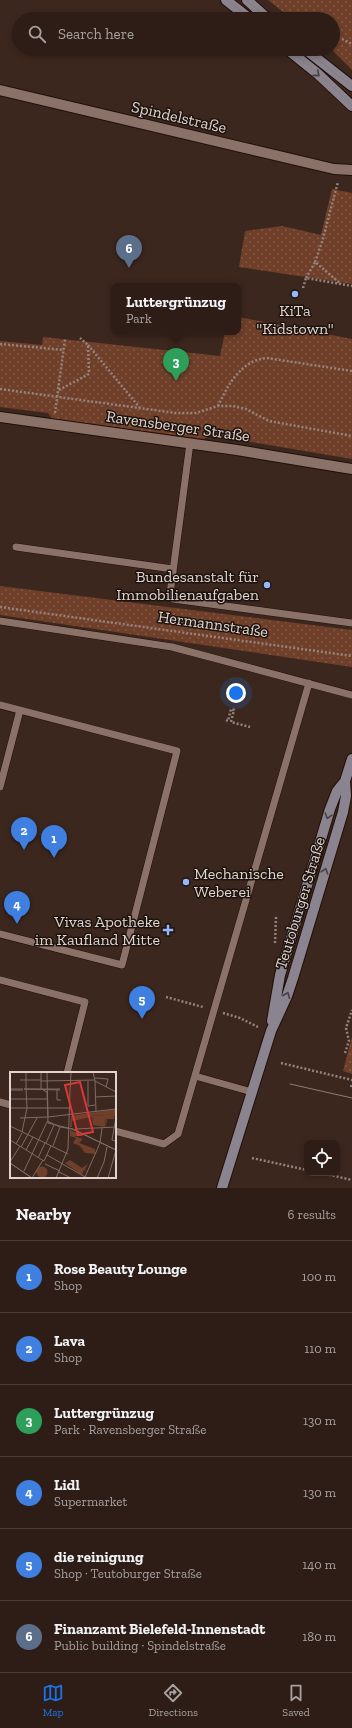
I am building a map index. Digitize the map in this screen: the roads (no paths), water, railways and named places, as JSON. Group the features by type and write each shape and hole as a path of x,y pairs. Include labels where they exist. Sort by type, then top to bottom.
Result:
{"street":[{"path":"226,0 241,12"},
{"path":"247,0 260,12"},
{"path":"296,56 318,74 352,106"},
{"path":"314,56 352,86"},
{"name":"Spindelstraße","path":"0,90 334,169 352,170"},
{"name":"Ravensberger Straße","path":"0,417 190,443 352,469"},
{"name":"Teutoburger Straße","path":"222,1188 271,1031 277,987 308,880 330,809 345,781 352,759"}],"lane":[{"path":"190,443 170,594 173,599 352,623"},
{"path":"16,547 173,569"},
{"path":"0,621 172,647 352,696"},
{"path":"116,1131 164,1144 178,1134 309,684"},
{"path":"0,705 177,751 122,965 0,934"},
{"path":"0,787 20,710"},
{"path":"0,980 85,1002 67,1072"},
{"path":"195,1076 252,1092"},
{"path":"0,1102 10,1105"}],"tram line":[{"path":"228,0 242,12"},
{"path":"246,0 260,12"},
{"path":"297,56 318,73 352,105"},
{"path":"314,56 352,87"},
{"path":"290,1084 352,1098"}],"place":[{"name":"Finanzamt Bielefeld-Innenstadt","path":"129,268"},
{"name":"KiTa \"Kidstown\"","path":"295,294"},
{"name":"Luttergrünzug","path":"176,381"},
{"name":"Bundesanstalt für Immobilienaufgaben","path":"267,585"},
{"name":"Lava","path":"24,850"},
{"name":"Rose Beauty Lounge","path":"54,858"},
{"name":"Mechanische Weberei","path":"186,882"},
{"name":"Lidl","path":"17,924"},
{"name":"Vivas Apotheke im Kaufland Mitte","path":"168,930"},
{"name":"die reinigung","path":"142,1019"}]}
